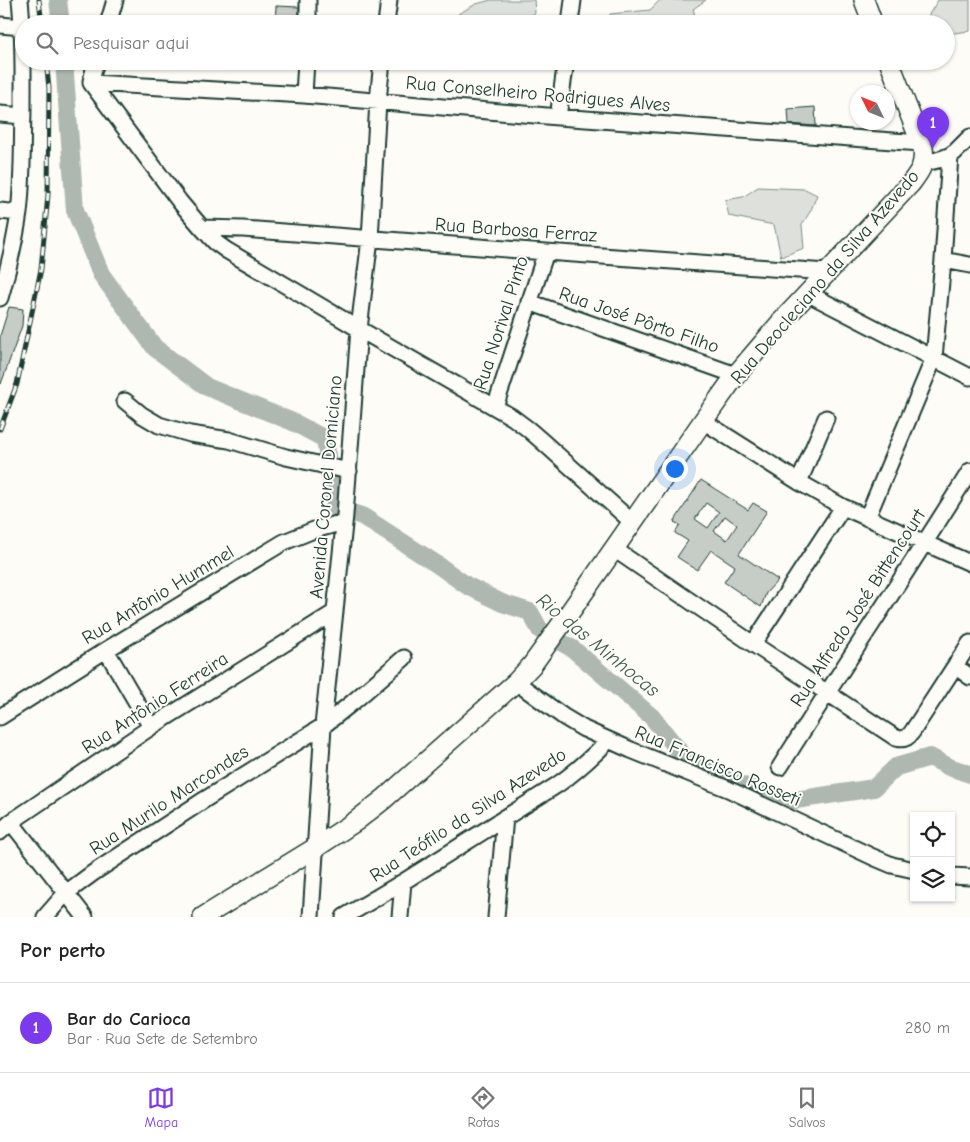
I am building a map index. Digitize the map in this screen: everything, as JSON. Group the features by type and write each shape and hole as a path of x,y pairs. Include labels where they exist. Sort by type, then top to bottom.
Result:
{"main road":[{"path":"864,0 870,15"},
{"path":"893,70 922,143 924,163"},
{"name":"Rua Deocleciano da Silva Azevedo","path":"202,917 356,821 384,800 516,682 532,665 564,622 736,375 807,293 911,182 924,163"}],"street":[{"path":"20,0 21,15"},
{"path":"111,15 115,0"},
{"path":"308,0 308,15"},
{"path":"387,15 388,0"},
{"path":"571,15 573,0"},
{"path":"0,26 15,27"},
{"path":"0,298 15,238 19,213 23,116 22,70"},
{"path":"93,70 91,78 94,87 180,202 215,242 359,329 495,407 528,429 632,522"},
{"path":"304,95 305,70"},
{"name":"Avenida Coronel Domiciano","path":"311,917 323,726 345,518 359,329 370,239 381,70"},
{"path":"558,117 565,70"},
{"name":"Rua Conselheiro Rodrigues Alves","path":"94,87 304,95 558,117 922,143"},
{"path":"0,114 23,116"},
{"path":"924,163 952,154 969,144"},
{"path":"867,518 934,358 952,154"},
{"path":"0,211 19,213"},
{"name":"Rua Barbosa Ferraz","path":"202,228 827,272"},
{"name":"Rua Norival Pinto","path":"495,407 546,252"},
{"path":"943,260 970,265"},
{"path":"807,293 970,377"},
{"name":"Rua José Pôrto Filho","path":"529,302 736,375"},
{"path":"125,400 142,415 159,425 190,434 228,440 286,457 349,471"},
{"path":"799,482 826,418"},
{"path":"703,420 799,482 843,506 970,563"},
{"name":"Rua Alfredo José Bittencourt","path":"780,767 925,544 970,471"},
{"path":"754,644 843,506"},
{"name":"Rua Antônio Hummel","path":"0,717 284,542 345,518"},
{"path":"614,549 896,738 904,739 910,735 970,643"},
{"name":"Rua Antônio Ferreira","path":"6,827 152,727 335,612"},
{"path":"106,650 152,727"},
{"name":"Rua Murilo Marcondes","path":"45,917 66,893 93,872 323,726 404,658"},
{"path":"954,666 970,677"},
{"name":"Rua Francisco Rosseti","path":"516,682 564,717 584,729 728,789 873,857 892,865 910,869"},
{"name":"Rua Teófilo da Silva Azevedo","path":"344,917 572,775 608,740"},
{"path":"496,917 505,817"},
{"path":"6,827 66,893 85,917"},
{"path":"955,876 970,877"},
{"path":"400,917 402,882"}],"shaded area":[{"path":"491,0 534,0 535,13 532,15 458,15 476,4"},
{"path":"660,0 706,0 693,9 695,15 610,15 650,10"},
{"path":"938,0 970,0 970,31 955,33 955,15 929,15"},
{"path":"758,187 805,189 817,195 802,225 804,248 781,257 774,225 729,216 725,200 743,197"}],"building":[{"path":"276,6 299,7 299,15 276,15"},
{"path":"815,107 816,126 789,124 788,109"},
{"path":"9,307 23,309 22,326 1,384 0,336"},
{"path":"701,480 748,510 753,503 767,511 739,554 778,580 766,593 761,607 724,582 735,566 711,550 697,570 677,557 688,541 675,533 680,525 674,522","holes":["706,503 719,512 708,528 695,519","725,516 737,525 727,540 714,531"]}],"waterway":[{"name":"Rio das Minhocas","path":"58,0 60,15"},
{"name":"Rio das Minhocas","path":"65,70 75,210 101,274 155,348 207,387 293,422 325,439 335,507 362,516 466,585 502,603 530,612 540,630 573,649 652,717 688,762 741,785 789,801 874,788 896,767 930,757 949,767 970,774"}],"railway":[{"path":"39,0 41,15"},
{"path":"0,429 17,384 41,269 48,195 49,88 47,70"}],"place":[{"name":"Bar do Carioca","path":"933,148"}]}
